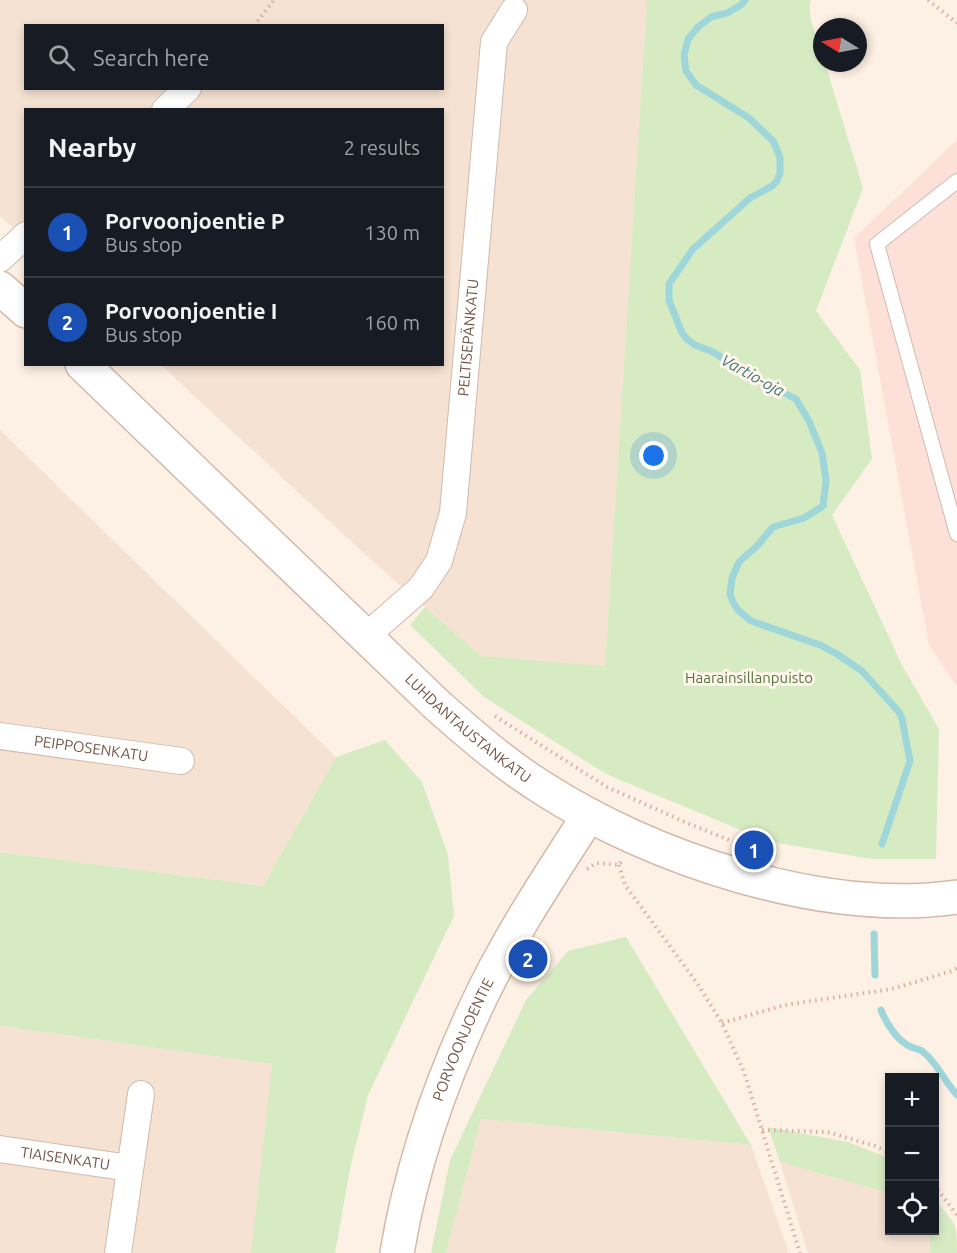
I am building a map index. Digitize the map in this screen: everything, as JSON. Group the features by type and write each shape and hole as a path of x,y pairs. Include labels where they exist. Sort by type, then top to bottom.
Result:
{"street":[{"name":"PELTISEPÄNKATU","path":"364,637 421,588 439,561 453,513 494,42 514,10"},
{"path":"167,108 186,90"},
{"path":"0,259 24,237"},
{"path":"0,288 24,309"},
{"name":"LUHDANTAUSTANKATU","path":"83,366 364,637 486,748 541,787 589,815 625,851 687,858 740,875 826,894 882,900 935,900 957,897"},
{"name":"PEIPPOSENKATU","path":"0,736 181,761"},
{"name":"PORVOONJOENTIE","path":"397,1253 415,1175 440,1095 476,1006 512,938 589,815"},
{"name":"TIAISENKATU","path":"118,1253 141,1094"},
{"name":"TIAISENKATU","path":"0,1149 130,1168"}],"lane":[{"path":"957,181 877,244 957,534"}],"path":[{"path":"256,24 274,0"},
{"path":"928,0 957,23"},
{"path":"489,713 607,787 754,850"},
{"path":"581,876 596,863 625,851 625,885 697,983 722,1023 744,1072 800,1253"},
{"path":"722,1023 785,1005 892,989 957,968"},
{"path":"762,1130 826,1132 885,1151"},
{"path":"939,1192 957,1215"}],"shaded area":[{"path":"0,0 647,0 605,667 481,656 370,559 162,366 444,366 444,108 24,108 24,238 0,216"},
{"path":"957,140 957,686 929,645 854,238"},
{"path":"0,430 336,757 263,886 0,852"},
{"path":"0,1026 272,1064 251,1253 0,1253"},
{"path":"481,1119 751,1145 789,1253 446,1253"},
{"path":"780,1162 885,1192 885,1235 929,1235 930,1253 808,1253"}],"green space":[{"name":"Haarainsillanpuisto","path":"647,0 811,0 813,72 828,72 863,188 816,311 860,370 872,459 832,515 902,665 939,729 936,859 871,859 767,841 606,774 484,697 410,625 425,607 481,656 605,666"},
{"path":"385,740 422,782 448,855 454,916 368,1095 350,1169 335,1253 251,1253 272,1064 0,1026 0,852 263,886 336,757"},
{"path":"626,937 751,1145 481,1119 446,1253 431,1253 450,1160 526,1000 568,951"},
{"path":"768,1127 848,1142 885,1156 885,1192 780,1162"},
{"path":"939,1205 954,1224 957,1253 930,1253 929,1235 939,1235"}],"waterway":[{"name":"Vartio-oja","path":"745,0 727,13 711,17 688,39 684,55 686,71 696,85 749,118 773,141 780,157 780,173 772,186 750,198 693,249 669,284 669,300 682,333 687,339 796,399 809,421 822,453 826,480 823,506 804,518 773,527 739,562 732,578 730,594 738,610 751,621 820,645 862,671 899,712 910,761 882,844"},
{"name":"Vartio-oja","path":"874,934 875,975"},
{"name":"Vartio-oja","path":"881,1010 896,1035 911,1047 921,1050 937,1066 957,1095"}],"place":[{"name":"Porvoonjoentie P","path":"754,850"},
{"name":"Porvoonjoentie I","path":"528,959"}]}
